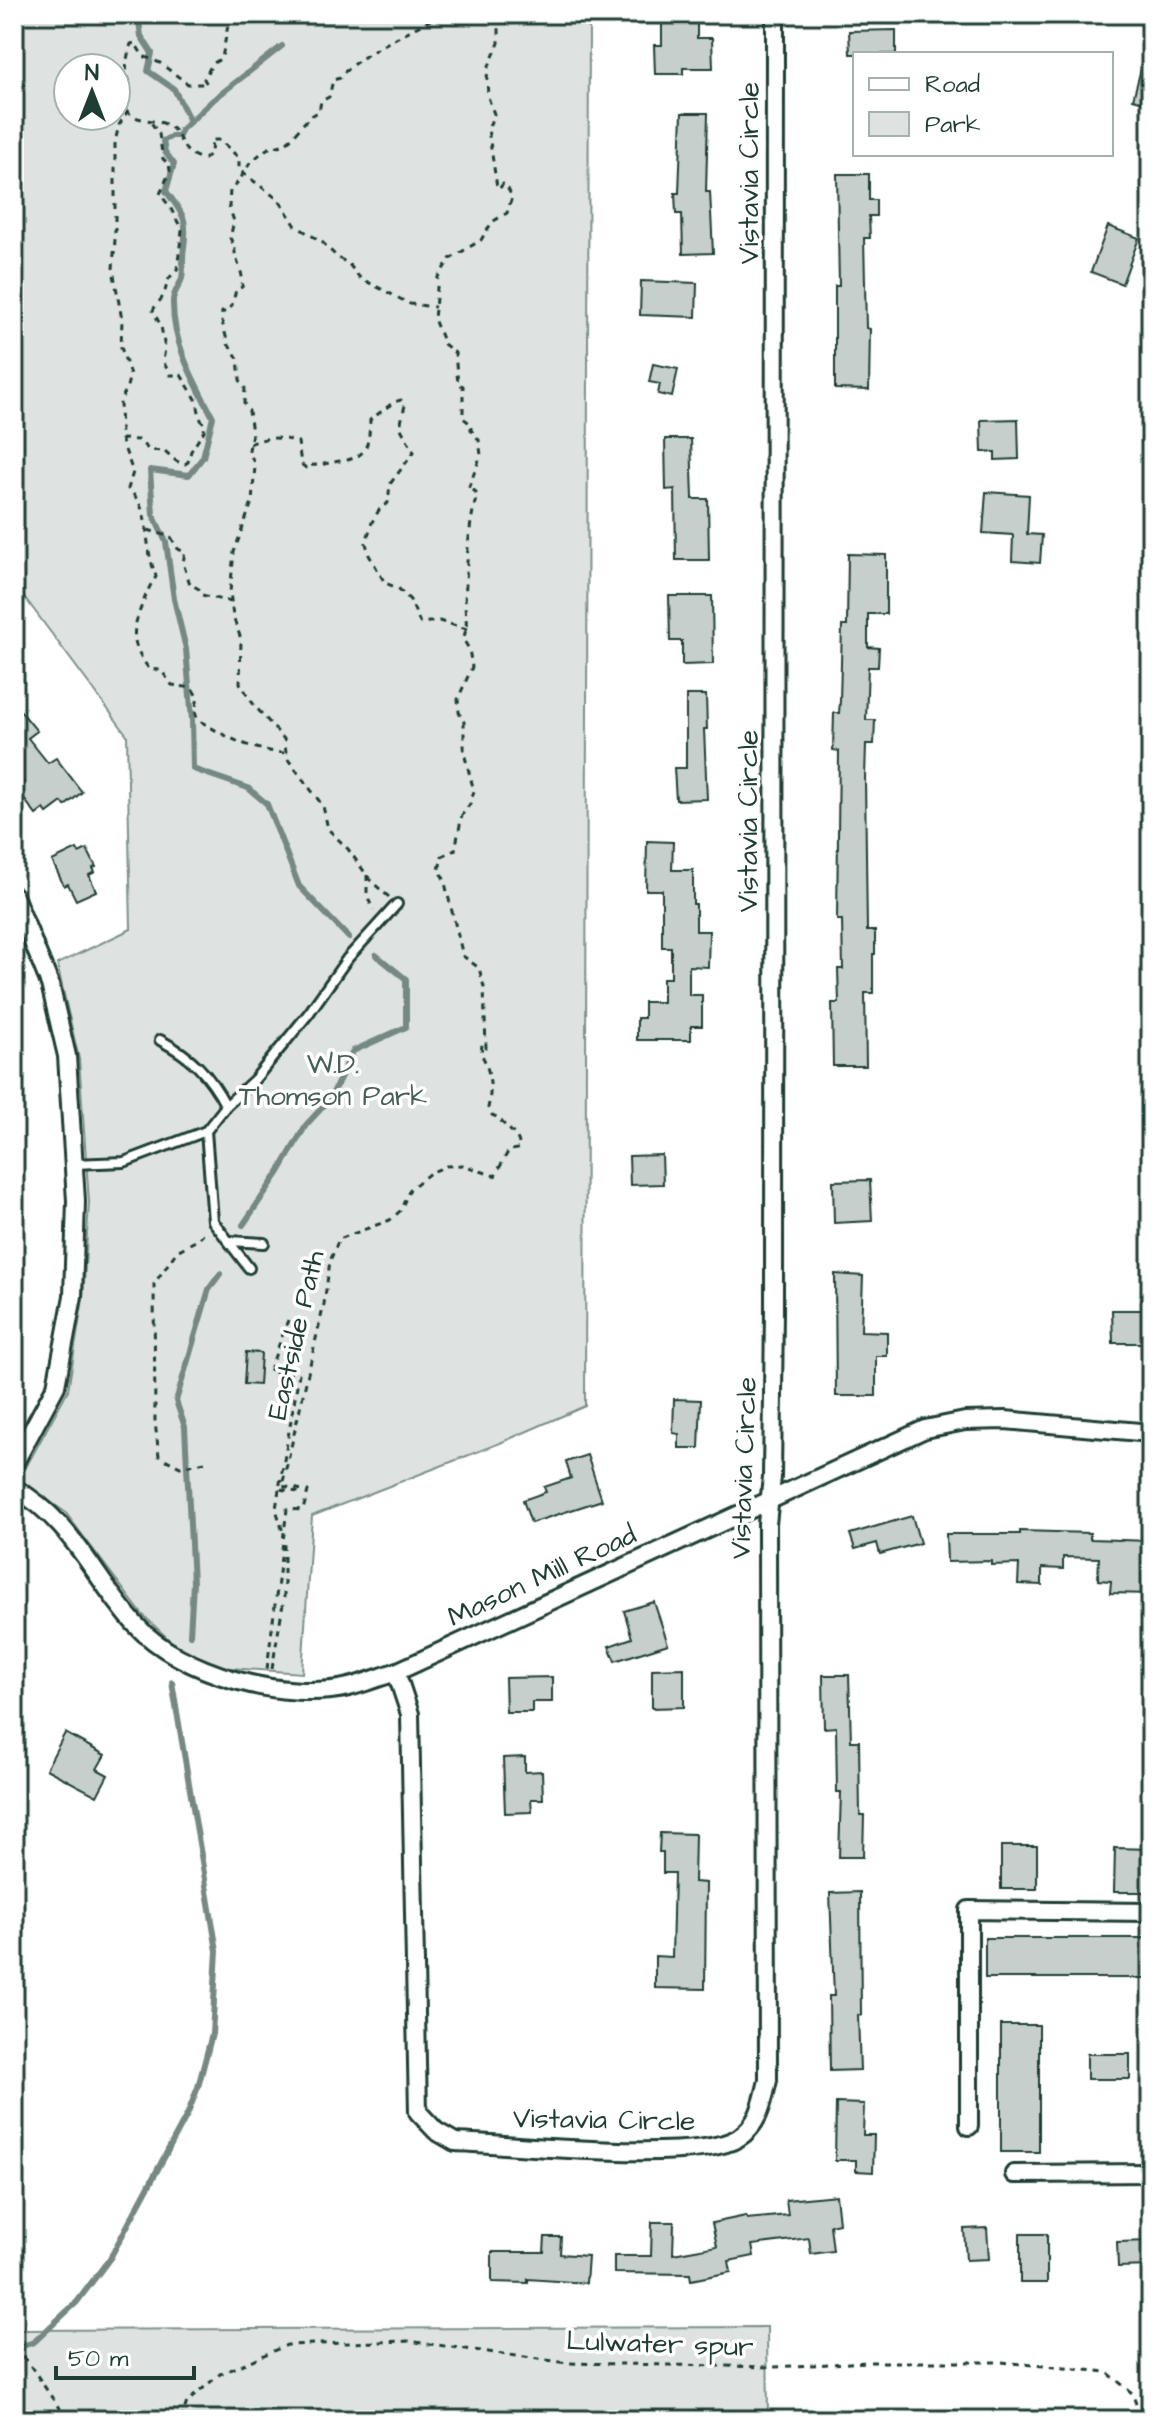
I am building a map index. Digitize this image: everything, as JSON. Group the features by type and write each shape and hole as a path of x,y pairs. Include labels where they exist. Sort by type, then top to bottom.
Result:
{"street":[{"name":"Vistavia Circle","path":"396,1672 410,1714 418,2112 436,2131 455,2142 605,2149 692,2149 725,2145 740,2137 758,2117 768,2080 767,1524 772,1477 774,1311 775,14"},
{"path":"14,896 50,984 67,1056 76,1201 73,1296 56,1386 14,1464"},
{"name":"Mason Mill Road","path":"14,1488 59,1521 135,1624 154,1641 181,1659 224,1677 292,1690 347,1687 396,1672 925,1429 965,1421 1005,1420 1151,1433"},
{"path":"969,2126 969,1910 1151,1912"},
{"path":"1014,2174 1151,2173"}],"lane":[{"path":"74,1164 124,1162 206,1131 226,1106 255,1079 309,1013 347,959 397,904"},
{"path":"160,1040 181,1051 212,1079 226,1106"},
{"path":"206,1131 213,1221 249,1268"},
{"path":"229,1241 264,1243"}],"path":[{"path":"128,52 131,44 135,43 146,57 188,84 207,84 204,79 212,64 222,58 230,14"},
{"path":"397,904 367,875 328,829 323,806 287,758 284,739 254,705 240,683 241,639 231,602 234,552 252,502 255,466 250,444 249,411 244,403 245,388 240,380 238,358 228,344 221,318 222,312 232,305 236,290 242,287 244,278 230,238 234,221 228,199 230,190 249,165 264,152 288,142 307,119 319,112 321,101 329,97 333,80 340,78 344,71 376,48 441,14"},
{"name":"Eastside Path","path":"284,1536 284,1598 269,1669 287,1509 303,1510 308,1491 282,1486 324,1304 330,1261 339,1239 390,1220 400,1211 410,1189 430,1173 446,1166 463,1165 495,1176 509,1150 519,1149 520,1141 513,1131 504,1127 488,1108 491,1093 486,1062 481,1054 482,1044 486,1048 484,987 479,968 463,956 439,870 442,856 455,850 462,815 474,791 462,743 464,722 458,699 472,665 463,639 468,630 465,602 467,556 477,495 468,489 481,449 471,424 463,418 464,391 463,386 458,384 456,355 444,344 434,319 438,277 450,259 481,240 492,222 502,218 511,205 512,197 506,185 497,187 488,129 494,114 488,97 487,79 499,43 499,23 503,14"},
{"path":"132,114 137,120 164,123 177,134 182,149 204,159 211,153 212,140 220,140 239,158 239,170 244,175 279,200 296,226 348,263 360,278 410,304 435,307"},
{"path":"121,439 138,440 149,450 165,451 185,464 205,424 201,420 196,399 181,375 170,375 165,368 164,337 153,311 157,301 164,296 168,278 177,270 182,230 160,194 170,171 169,164 163,159 159,134 150,121"},
{"path":"117,132 115,239 112,252 122,320 121,347 130,375 120,401 121,439 133,472 128,489 141,504 156,577 143,597 135,619 134,643 149,669 161,670 170,684 192,688 198,698 195,710 197,719 242,743 266,751 287,753"},
{"path":"250,444 263,438 277,437 298,442 301,464 306,468 309,465 350,462 362,454 371,436 370,420 401,400 405,405 400,427 414,452 390,484 388,503 372,522 366,543 369,555 385,583 398,588 410,600 420,623 439,621 468,630"},
{"path":"148,530 171,537 178,549 185,552 183,563 190,584 202,595 231,602"},
{"path":"367,875 367,895 379,924"},
{"path":"205,1462 180,1467 159,1456 155,1422 154,1284 177,1251 199,1239 213,1221"},
{"path":"269,1372 288,1320"},
{"path":"262,1371 299,1374 276,1509 284,1536"},
{"path":"279,1489 304,1493"},
{"name":"Lulwater spur","path":"181,2420 187,2402 220,2374 287,2345 408,2341 568,2363 774,2367 867,2362 1001,2362 1107,2372 1132,2393 1142,2420"},
{"path":"14,2348 28,2362 67,2420"}],"green space":[{"name":"W.D. Thomson Park","path":"14,14 589,14 585,1406 500,1443 312,1516 302,1673 229,1668 179,1649 142,1614 65,1512 19,1480 68,1390 83,1299 89,1202 79,1059 57,964 131,929 127,735 14,583"},
{"path":"767,2327 768,2420 14,2420 14,2330"}],"building":[{"path":"697,19 697,38 712,38 713,68 683,68 683,74 655,74 654,45 662,45 662,20"},
{"path":"896,30 896,52 850,54 849,31"},
{"path":"1146,50 1151,51 1151,104 1133,99"},
{"path":"682,113 708,113 706,192 710,192 713,253 683,254 682,214 676,214 675,193 679,193"},
{"path":"837,174 869,174 869,200 876,200 876,216 869,216 870,238 864,238 866,328 870,329 869,390 835,389 835,286 839,286"},
{"path":"1108,226 1139,238 1122,284 1091,272"},
{"path":"641,281 697,283 696,317 640,315"},
{"path":"653,364 678,369 672,397 658,394 660,384 649,382"},
{"path":"1018,419 1019,459 995,460 995,452 982,452 981,420"},
{"path":"665,439 691,439 693,499 708,499 709,560 676,560 675,489 666,490"},
{"path":"986,492 1029,495 1027,534 1042,535 1040,563 1012,561 1013,535 983,533"},
{"path":"848,554 886,555 886,614 868,614 868,647 879,648 878,667 868,667 866,720 875,720 874,744 866,744 865,778 867,931 875,931 875,954 873,993 865,993 866,1066 833,1066 832,1003 839,1003 838,969 843,969 842,920 837,920 839,751 833,750 834,713 839,713 842,626 847,626"},
{"path":"669,596 712,596 713,664 682,665 682,641 670,641"},
{"path":"686,695 706,695 707,799 676,800 674,768 686,768"},
{"path":"14,703 37,731 28,738 48,763 56,758 82,792 65,806 62,802 47,813 44,809 36,815 17,789 25,784 14,770"},
{"path":"647,841 673,842 672,870 693,870 696,931 709,931 708,967 689,966 689,995 702,995 702,1026 691,1026 691,1040 637,1040 637,1018 644,1018 644,1002 663,1002 663,978 671,978 671,947 662,947 662,890 646,890"},
{"path":"77,849 79,853 87,849 96,867 93,868 95,872 89,875 96,891 76,900 68,884 64,886 52,861"},
{"path":"662,1155 663,1184 630,1185 629,1156"},
{"path":"870,1180 872,1221 834,1223 833,1181"},
{"path":"835,1274 863,1276 861,1331 887,1332 887,1356 876,1356 876,1396 836,1396"},
{"path":"1112,1310 1148,1310 1151,1343 1113,1343"},
{"path":"246,1352 261,1353 259,1385 244,1384"},
{"path":"674,1399 701,1400 699,1448 679,1448 679,1434 673,1433"},
{"path":"587,1455 602,1500 531,1523 523,1500 546,1492 544,1487 571,1478 566,1462"},
{"path":"912,1516 920,1543 880,1554 877,1543 855,1549 850,1534"},
{"path":"1020,1531 1090,1533 1090,1539 1151,1541 1151,1594 1110,1593 1111,1581 1098,1580 1099,1558 1063,1557 1063,1569 1042,1568 1042,1585 1018,1584 1019,1564 947,1562 946,1534 1020,1534"},
{"path":"654,1602 668,1644 615,1661 609,1646 632,1638 624,1611"},
{"path":"684,1668 684,1707 652,1708 652,1669"},
{"path":"823,1675 849,1675 851,1741 859,1741 860,1815 864,1815 863,1857 839,1857 841,1792 837,1792 836,1727 824,1728"},
{"path":"552,1677 552,1702 532,1702 532,1712 506,1712 505,1678"},
{"path":"65,1733 105,1755 97,1769 108,1775 97,1796 46,1769"},
{"path":"525,1757 525,1772 542,1771 543,1799 531,1799 532,1812 505,1813 503,1758"},
{"path":"660,1833 695,1834 694,1882 706,1883 705,1989 655,1988 655,1956 672,1957 674,1873 663,1873 663,1852 659,1852"},
{"path":"1001,1846 1037,1846 1037,1889 1001,1889"},
{"path":"1115,1848 1151,1849 1150,1892 1114,1892"},
{"path":"860,1892 860,2070 830,2071 829,1996 834,1996 830,1893"},
{"path":"985,1938 1151,1938 1151,1978 985,1978"},
{"path":"1001,2025 1039,2025 1039,2152 1001,2152"},
{"path":"1087,2054 1130,2054 1130,2079 1087,2079"},
{"path":"836,2103 864,2104 863,2135 874,2135 873,2172 856,2171 856,2160 835,2160"},
{"path":"836,2195 839,2223 830,2225 833,2251 811,2254 809,2238 752,2245 754,2256 729,2261 731,2272 691,2280 690,2274 614,2273 614,2256 651,2256 652,2222 674,2222 673,2254 717,2246 712,2223 746,2216 747,2219 788,2215 786,2200"},
{"path":"987,2228 989,2259 966,2260 964,2229"},
{"path":"1020,2234 1047,2234 1047,2283 1020,2283"},
{"path":"545,2237 561,2237 560,2254 588,2256 586,2283 528,2279 528,2283 492,2282 492,2252 544,2252"},
{"path":"1151,2241 1151,2266 1118,2267 1117,2242"}],"waterway":[{"path":"138,14 141,36 152,53 148,71 174,89 190,121"},
{"path":"282,46 213,100 181,130 179,136 163,141 165,152 174,164 166,191 185,222 182,278 173,301 176,332 186,361 213,417 203,457 189,475 150,470 153,514 166,542 174,599 186,649 193,769 248,788 267,804 299,886 349,938"},
{"path":"243,1225 306,1125 330,1099 353,1051 406,1027 406,979 376,955"},
{"path":"190,1635 193,1583 185,1427 176,1401 209,1289 220,1274"},
{"path":"14,2349 34,2342 77,2302 110,2258 188,2113 212,2034 217,1951 172,1682"}]}
